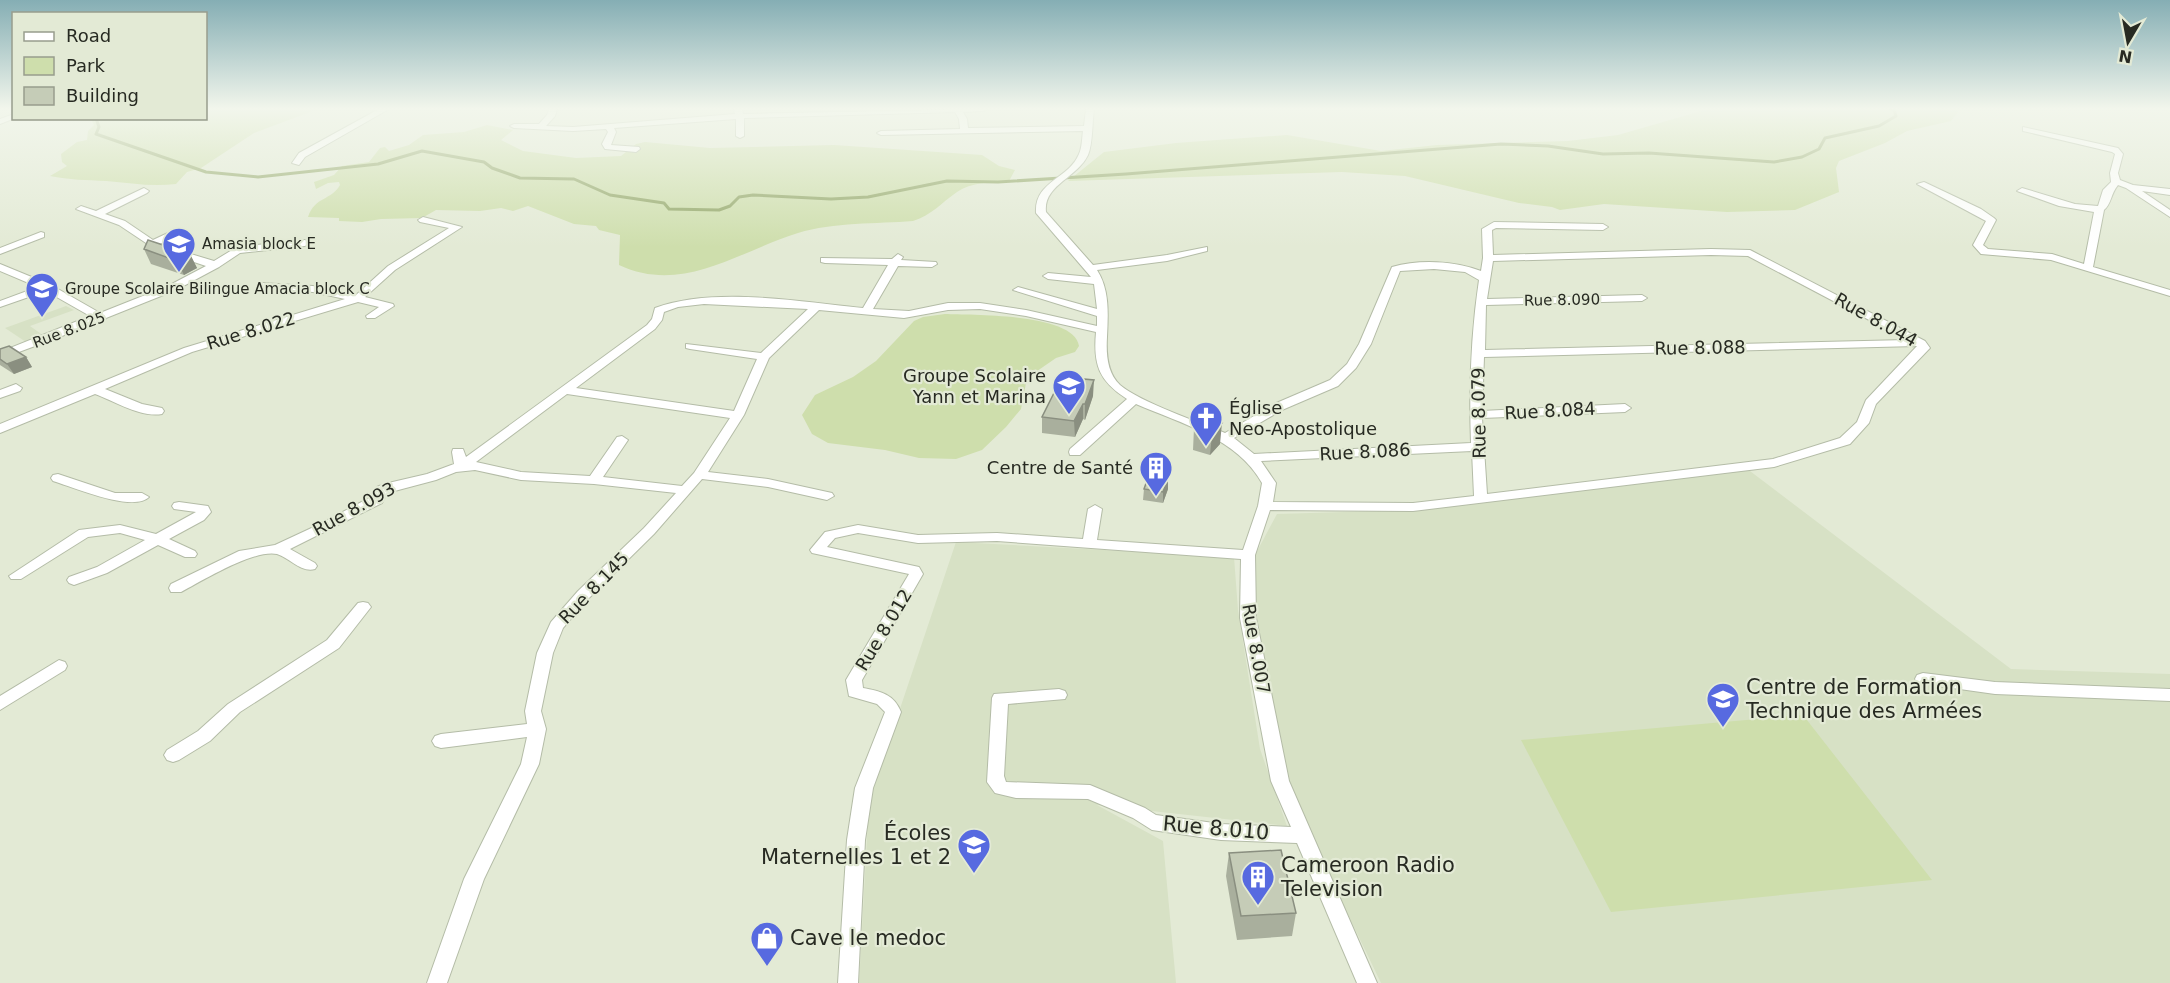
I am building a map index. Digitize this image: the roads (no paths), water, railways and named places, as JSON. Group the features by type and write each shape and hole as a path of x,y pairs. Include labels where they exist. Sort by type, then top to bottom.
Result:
{"street":[{"path":"296,163 302,155"},
{"name":"Rue 8.007","path":"1083,155 1040,201 1041,213 1091,268 1099,281 1103,314 1100,352 1105,372 1116,387 1135,399 1226,438 1251,458 1269,483 1265,506 1248,555 1248,618 1280,781 1367,983"},
{"path":"2116,182 2114,173 2119,155"},
{"path":"2116,182 2170,192"},
{"path":"2088,268 2099,210 2102,208 2108,190 2116,182"},
{"path":"1921,184 1978,211 1991,220 1978,245 1985,252 2052,257 2170,293"},
{"path":"2128,186 2170,213"},
{"path":"98,214 144,191"},
{"path":"2022,191 2083,208 2099,210"},
{"path":"102,201 122,203"},
{"path":"81,209 129,226 152,244 215,266"},
{"name":"Rue 8.022","path":"5,426 200,346 358,299 371,284 457,227 423,220"},
{"name":"Rue 8.079","path":"1481,499 1476,415 1481,302 1488,258 1487,233 1490,226 1603,227"},
{"path":"152,244 173,234"},
{"path":"0,251 41,235"},
{"name":"Rue 8.025","path":"0,356 102,318 172,288 215,266 240,249 304,243"},
{"path":"1091,268 1185,255 1204,249"},
{"name":"Rue 8.044","path":"1481,499 1774,463 1820,451 1845,441 1863,423 1870,403 1924,348 1921,343 1749,253 1488,258"},
{"path":"866,312 897,258"},
{"path":"825,260 897,258 932,264"},
{"path":"0,267 46,287 102,318"},
{"path":"1226,438 1278,407 1334,383 1352,366 1365,344 1396,269 1452,267 1480,274 1485,279"},
{"path":"1048,276 1099,281"},
{"path":"264,285 307,288 389,306 371,316"},
{"path":"1,304 46,287"},
{"path":"1018,290 1103,314"},
{"name":"Rue 8.090","path":"1481,302 1642,298"},
{"path":"458,452 461,467 651,327 657,320 659,309 667,304 730,301 906,315 957,305 980,306 1018,311 1101,330"},
{"name":"Rue 8.145","path":"437,983 474,879 530,764 537,729 533,711 545,653 556,626 583,595 649,531 699,475 738,415 764,357 816,307"},
{"name":"Rue 8.088","path":"1479,354 1921,343"},
{"path":"690,346 764,357"},
{"path":"0,394 16,388"},
{"path":"94,390 139,407 158,411"},
{"path":"563,390 738,415"},
{"path":"1075,453 1135,399"},
{"name":"Rue 8.084","path":"1476,415 1625,408"},
{"path":"0,414 5,426"},
{"path":"594,480 622,440"},
{"name":"Rue 8.086","path":"1251,458 1478,447"},
{"name":"Rue 8.093","path":"176,588 244,554 278,549 377,500 382,490 388,487 461,467 475,466 521,476 594,480 685,490"},
{"path":"699,475 768,483 827,496"},
{"path":"58,478 114,496 142,497"},
{"path":"1265,506 1413,507 1481,499"},
{"path":"75,580 102,570 199,517 204,512 202,509 179,506"},
{"path":"1089,543 1095,508"},
{"path":"16,576 84,533 120,529 158,538 190,554"},
{"name":"Rue 8.012","path":"848,983 856,840 864,788 893,712 891,704 885,700 855,692 854,680 916,574 914,570 898,566 817,550 830,535 858,529 918,539 997,537 1248,555"},
{"path":"278,549 310,566"},
{"path":"173,755 204,736 234,708 333,644 363,607"},
{"path":"0,704 59,666"},
{"path":"1923,679 1995,688 2170,695"},
{"name":"Rue 8.010","path":"1059,696 1000,698 995,776 1001,788 1016,791 1090,792 1139,813 1152,822 1221,832 1302,835"},
{"path":"441,741 537,729"}],"waterway":[{"path":"156,155 206,172 258,177 378,164 409,155"},
{"path":"444,155 484,162 492,168 520,178 574,179 610,195 664,203 669,209 719,210 730,206 739,197 753,195 831,199 868,197 947,181 998,182 1365,155"},
{"path":"1675,155 1774,162 1807,155"}],"place":[{"name":"Amasia block E","path":"179,273"},
{"name":"Groupe Scolaire Bilingue Amacia block C","path":"42,318"},
{"name":"Groupe Scolaire Yann et Marina","path":"1069,415"},
{"name":"Église Neo-Apostolique","path":"1206,447"},
{"name":"Centre de Santé","path":"1156,497"},
{"name":"Centre de Formation Technique des Armées","path":"1723,728"},
{"name":"Écoles Maternelles 1 et 2","path":"974,874"},
{"name":"Cameroon Radio Television","path":"1258,906"},
{"name":"Cave le medoc","path":"767,967"}]}
